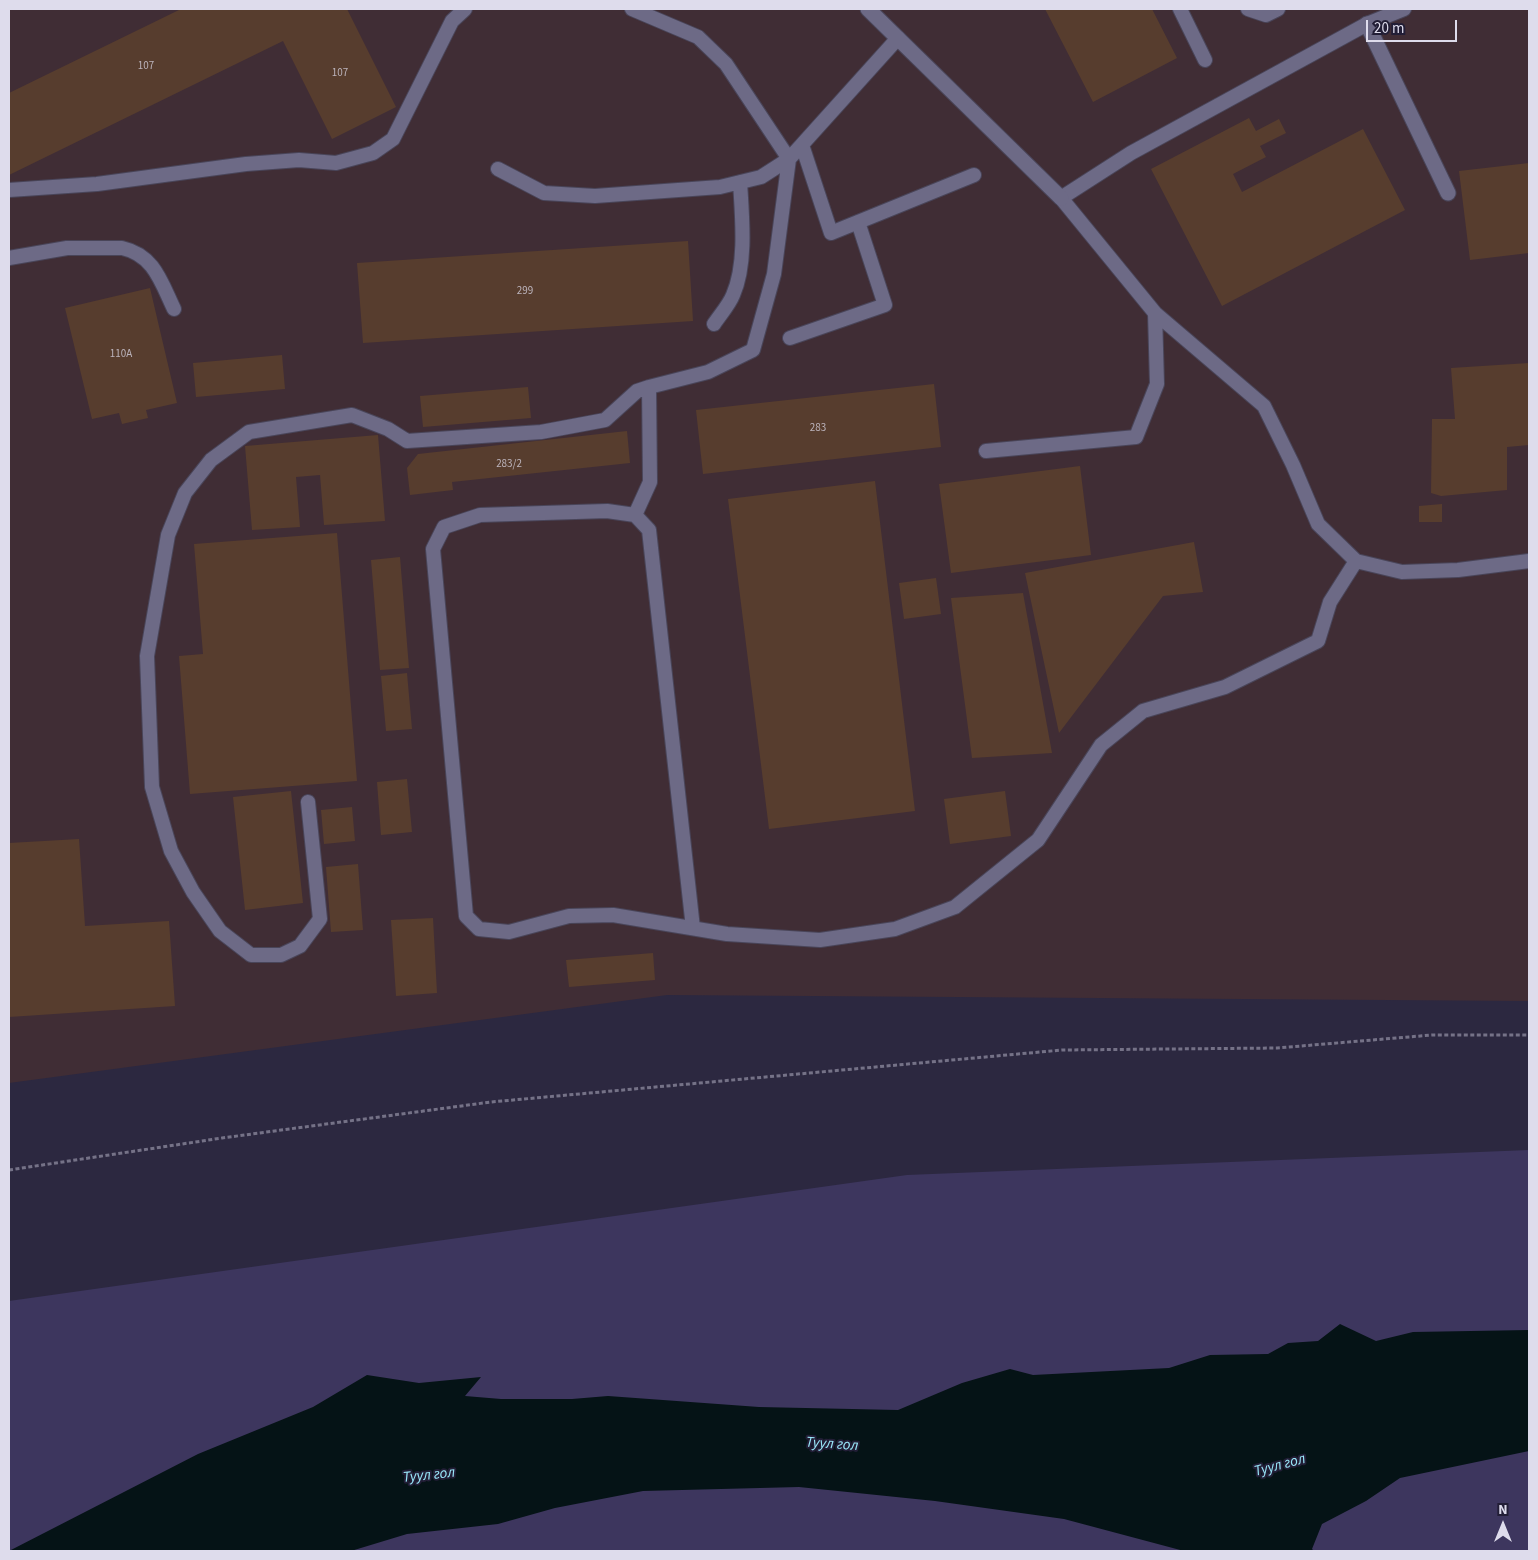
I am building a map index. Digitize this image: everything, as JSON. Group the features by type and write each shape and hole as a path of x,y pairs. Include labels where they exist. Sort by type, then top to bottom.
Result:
{"street":[{"path":"874,11 898,38 1061,198"},
{"path":"1367,24 1448,193"}],"lane":[{"path":"9,190 97,184 255,163 299,160 336,163 373,153 393,139 452,21 464,9"},
{"path":"308,802 320,919 300,946 281,955 251,955 220,931 193,892 171,851 152,787 146,656 168,535 185,493 211,460 249,432 352,415 388,429 406,441 541,432 606,420 637,392 649,387 708,372 753,350 774,274 789,159 726,64 698,37 632,9"},
{"path":"1180,9 1205,60"},
{"path":"1248,9 1266,16 1278,9"},
{"path":"1401,10 1367,24 1131,153 1061,198 1155,313 1264,406 1293,465 1318,524 1356,560 1402,572 1458,570 1529,561"},
{"path":"498,169 544,193 595,196 720,186 761,178 789,159 898,38"},
{"path":"802,145 831,234 974,175"},
{"path":"714,324 733,294 740,266 743,238 740,182"},
{"path":"790,338 885,305 858,222"},
{"path":"9,258 67,248 122,248 131,250 141,255 154,268 174,309"},
{"path":"986,452 1136,437 1157,384 1155,313"},
{"path":"635,515 650,482 649,387"},
{"path":"693,928 649,530 635,515 607,510 480,515 444,527 433,549 466,916 479,929 509,932 569,916 613,915 727,934 820,940 895,929 955,907 1038,840 1101,745 1143,711 1225,687 1318,641 1330,602 1356,560"}],"path":[{"path":"9,1170 222,1138 491,1102 1062,1050 1276,1048 1432,1035 1529,1035"}],"shaded area":[{"path":"9,9 1529,9 1529,1001 667,995 9,1083"},
{"path":"1529,1150 1529,1551 9,1551 9,1301 907,1175"}],"water":[{"name":"Туул гол","path":"1340,1324 1376,1341 1413,1332 1529,1330 1529,1451 1400,1478 1366,1501 1322,1524 1312,1549 1314,1551 1184,1551 1064,1519 935,1501 799,1487 643,1491 555,1508 498,1524 407,1534 351,1551 9,1551 198,1454 313,1407 367,1375 419,1383 481,1377 465,1396 501,1399 572,1399 608,1396 759,1407 898,1410 962,1383 1010,1369 1033,1375 1169,1368 1210,1355 1268,1354 1288,1343 1318,1341"}],"building":[{"path":"181,9 347,9 396,107 332,139 283,41 9,175 9,93"},
{"path":"1045,9 1152,9 1177,58 1093,102"},
{"path":"1249,118 1256,131 1279,119 1286,133 1260,146 1266,157 1233,174 1242,192 1363,129 1405,210 1222,306 1151,169"},
{"path":"1529,163 1529,253 1470,260 1459,171"},
{"path":"688,241 693,321 363,343 357,263"},
{"path":"150,288 177,403 146,410 148,418 122,424 119,413 92,419 65,308"},
{"path":"282,355 285,389 196,397 193,363"},
{"path":"1529,363 1529,445 1507,447 1507,490 1441,496 1431,493 1432,419 1455,419 1451,368"},
{"path":"934,384 941,447 703,474 696,410"},
{"path":"528,387 531,418 423,427 420,396"},
{"path":"627,431 630,463 452,482 453,490 410,495 407,468 418,454"},
{"path":"378,435 385,521 324,525 320,475 296,477 300,527 252,530 245,446"},
{"path":"1080,466 1091,555 951,573 939,484"},
{"path":"875,481 915,811 769,829 728,499"},
{"path":"1442,504 1442,522 1419,522 1419,506"},
{"path":"337,533 357,781 190,794 179,656 203,654 194,544"},
{"path":"1194,542 1203,592 1163,596 1059,733 1025,573"},
{"path":"400,557 409,668 380,670 371,560"},
{"path":"936,578 941,614 904,619 899,583"},
{"path":"1023,593 1052,753 972,758 951,598"},
{"path":"407,673 412,729 386,731 381,676"},
{"path":"407,779 412,832 381,835 377,782"},
{"path":"291,791 303,903 245,910 233,797"},
{"path":"1005,791 1011,836 950,844 944,799"},
{"path":"352,807 355,841 324,844 321,810"},
{"path":"79,839 85,926 169,921 175,1006 9,1017 9,843"},
{"path":"358,864 363,930 331,932 326,867"},
{"path":"433,918 437,993 396,996 391,920"},
{"path":"653,953 655,980 569,987 566,960"}]}
